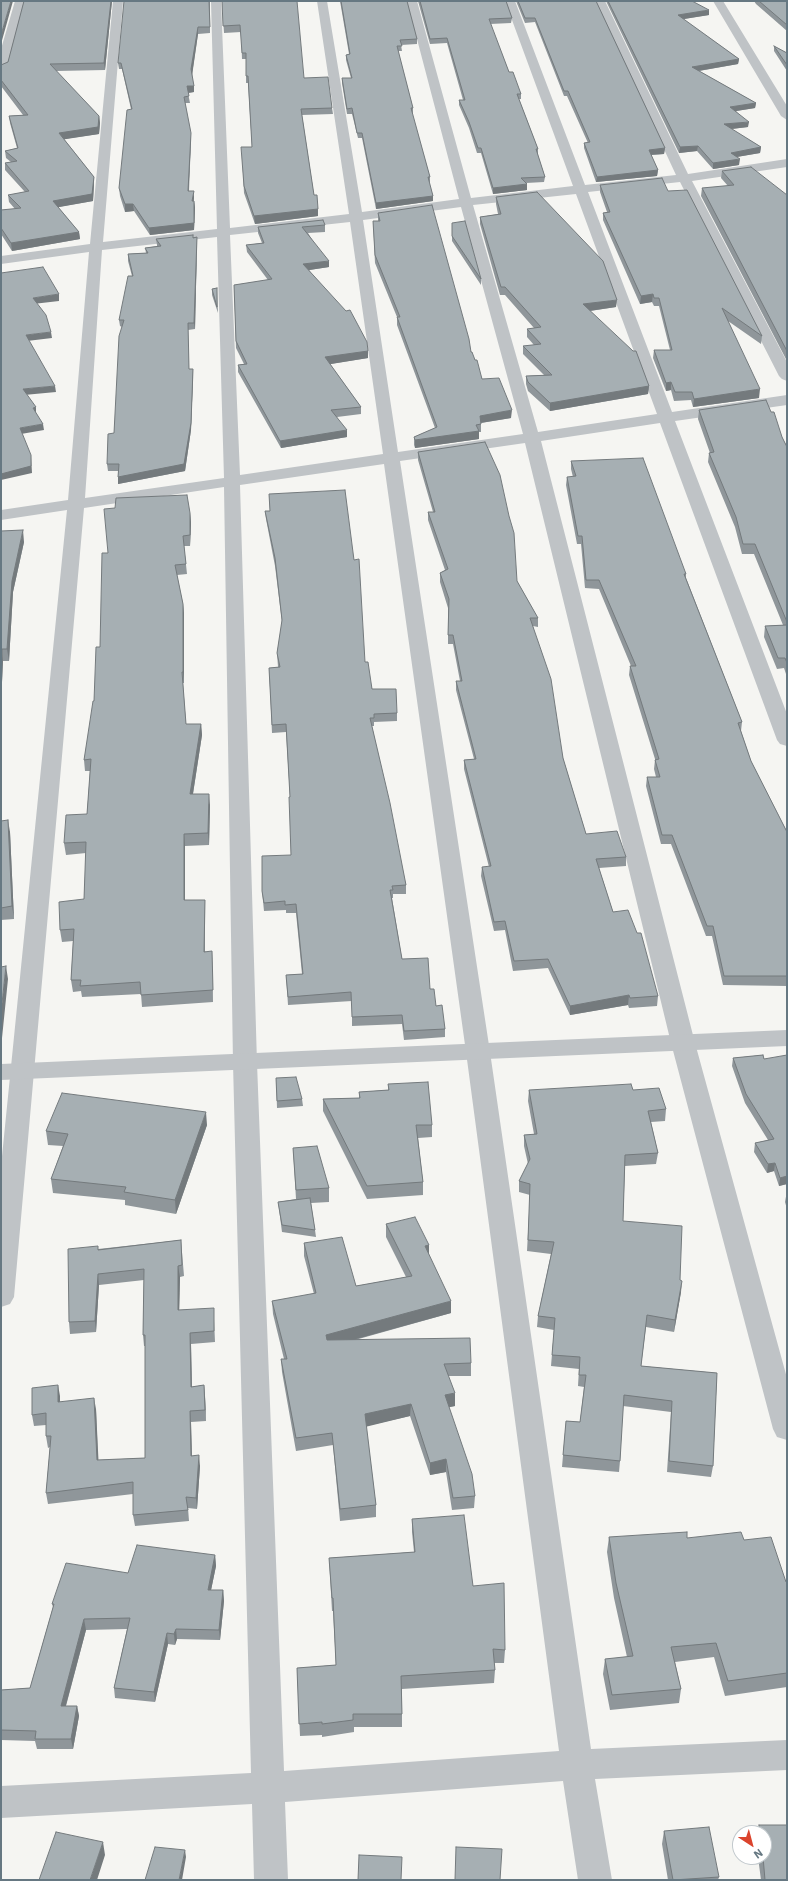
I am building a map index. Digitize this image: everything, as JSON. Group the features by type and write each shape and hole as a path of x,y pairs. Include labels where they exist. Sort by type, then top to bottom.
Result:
{"street":[{"path":"1,68 20,1"},
{"path":"1,1298 12,1072 76,504 96,247 118,1"},
{"path":"216,1 225,233 245,1063 271,1880"},
{"path":"322,1 356,217 478,1052 577,1765 595,1880"},
{"path":"412,1 532,438 683,1043 787,1429"},
{"path":"510,1 787,740"},
{"path":"600,1 684,178 787,376"},
{"path":"718,1 787,116"},
{"path":"1,260 96,247 356,217 466,202 684,178 787,163"},
{"path":"1,515 787,400"},
{"path":"12,1072 245,1063 787,1038"},
{"path":"1,1802 268,1788 577,1765 787,1755"}],"building":[{"path":"1,1 11,1 1,35"},
{"path":"24,1 111,1 104,63 50,64 99,116 98,127 59,133 94,177 92,194 53,201 79,232 11,243 1,228 1,210 21,208 8,195 29,191 5,163 17,161 5,151 18,148 9,116 28,115 1,80 1,65 8,62"},
{"path":"124,1 209,1 210,27 198,27 191,69 194,86 187,86 189,96 184,97 191,133 188,191 194,191 192,201 194,201 194,223 149,228 133,204 125,204 119,188 127,110 132,109 121,63 118,63"},
{"path":"222,1 297,1 304,78 328,77 332,108 301,109 314,195 317,195 318,209 254,216 244,186 241,147 252,147 248,76 246,76 246,53 242,53 240,25 223,26"},
{"path":"341,1 407,1 417,39 400,40 402,46 397,46 413,108 411,108 430,177 428,177 433,196 376,203 362,133 357,133 352,108 347,109 342,78 352,78 346,55 350,54"},
{"path":"420,1 506,1 512,18 489,19 509,72 513,72 521,94 517,94 538,149 536,149 545,177 521,178 527,184 493,188 481,148 478,148 469,122 459,100 465,100 447,38 430,39"},
{"path":"518,1 596,1 665,148 649,150 658,170 597,177 584,143 590,142 568,91 564,91 535,18 525,18"},
{"path":"608,1 692,1 709,10 678,15 739,59 692,67 756,103 730,107 749,122 724,124 761,147 731,153 740,159 713,163 698,146 680,147"},
{"path":"759,1 787,1 787,25"},
{"path":"774,46 787,53 787,65"},
{"path":"751,167 787,195 787,351 702,188 734,185 722,171"},
{"path":"662,178 668,191 687,190 762,336 722,308 760,389 694,399 692,392 675,392 671,382 666,383 654,350 672,350 659,298 654,298 653,294 641,296 603,213 610,212 600,185"},
{"path":"537,192 603,261 617,300 583,304 633,351 636,351 649,386 550,403 528,382 526,376 552,375 523,346 541,344 527,329 541,327 505,287 501,287 480,217 501,214 496,197"},
{"path":"432,205 469,339 471,352 475,360 477,360 482,379 499,378 512,410 480,416 481,424 476,425 479,431 415,440 414,437 437,427 397,317 400,317 375,255 373,221 380,221 378,213"},
{"path":"323,220 325,225 302,227 329,261 303,264 346,311 350,310 367,342 368,351 325,357 361,407 331,410 347,430 280,441 238,365 247,364 236,341 234,285 272,279 246,245 264,243 258,227"},
{"path":"465,221 481,279 452,236 452,223"},
{"path":"193,235 193,238 197,237 194,323 188,323 189,369 193,369 191,423 184,464 118,477 119,464 107,464 108,434 114,433 119,336 124,320 119,320 128,276 133,276 128,254 148,253 145,248 161,246 156,239"},
{"path":"43,267 59,294 33,298 46,315 51,332 26,335 55,386 23,389 36,407 33,408 43,424 20,428 31,455 31,466 1,474 1,273"},
{"path":"217,288 217,307 212,289"},
{"path":"766,400 771,412 774,412 782,437 787,447 787,622 755,544 743,544 736,517 709,453 714,452 699,410"},
{"path":"485,442 500,475 514,533 517,581 538,618 530,618 551,679 563,758 586,834 617,831 626,857 596,859 613,912 628,910 637,933 641,933 658,996 630,998 629,995 570,1006 548,959 514,961 505,921 494,922 482,867 491,866 464,760 476,759 456,681 462,681 453,635 448,635 449,599 440,573 448,569 428,512 435,512 418,452"},
{"path":"643,458 686,574 684,574 742,722 738,723 751,761 787,832 787,976 724,976 713,926 707,926 672,835 662,835 647,777 660,777 655,760 659,759 630,666 636,666 599,580 586,580 582,536 578,536 567,477 576,476 571,461"},
{"path":"345,490 354,560 359,559 365,662 368,662 372,689 396,689 397,713 374,714 374,718 370,718 390,803 406,885 392,886 393,890 390,890 402,959 428,958 430,989 434,989 436,1006 442,1005 445,1029 404,1031 402,1015 352,1017 351,992 288,997 286,975 303,974 296,904 285,905 285,901 264,903 262,891 262,856 291,855 290,797 286,724 272,725 269,668 280,667 277,653 282,620 275,558 265,511 270,511 269,494"},
{"path":"187,495 190,513 190,535 183,536 186,564 175,565 183,604 182,672 186,724 201,724 190,794 209,794 208,833 184,834 184,900 205,900 204,952 212,951 213,990 141,995 140,982 80,986 81,980 71,980 74,929 60,930 59,902 84,899 86,842 64,843 66,815 87,814 91,759 84,760 94,701 96,647 100,647 102,553 108,553 104,509 115,508 116,498"},
{"path":"23,530 12,581 7,649 2,649 1,663 1,531"},
{"path":"787,625 787,663 785,658 778,658 765,626"},
{"path":"8,820 12,906 1,908 1,821"},
{"path":"6,966 1,1013 1,967"},
{"path":"763,1055 764,1059 787,1055 787,1176 780,1178 775,1163 768,1164 755,1143 774,1139 746,1094 733,1058"},
{"path":"296,1077 302,1099 277,1101 276,1078"},
{"path":"428,1082 432,1125 416,1125 423,1182 367,1186 323,1099 360,1098 359,1092 389,1090 388,1084"},
{"path":"631,1084 633,1090 659,1088 666,1109 648,1111 658,1153 625,1155 623,1221 682,1226 680,1280 682,1281 675,1320 647,1315 641,1366 717,1373 713,1466 669,1461 672,1401 624,1395 620,1461 563,1455 566,1421 580,1422 586,1375 579,1375 580,1357 552,1355 555,1318 538,1316 554,1242 528,1240 530,1184 519,1181 530,1159 524,1135 537,1134 529,1090"},
{"path":"62,1093 206,1112 175,1200 124,1192 126,1187 51,1179 68,1134 46,1131"},
{"path":"317,1146 329,1188 296,1190 293,1148"},
{"path":"310,1198 315,1230 282,1225 278,1202"},
{"path":"415,1217 429,1245 425,1246 451,1301 326,1335 327,1340 470,1338 471,1363 444,1364 455,1393 445,1395 472,1474 475,1496 453,1498 446,1459 430,1463 411,1404 365,1414 376,1505 340,1509 332,1433 296,1438 281,1359 287,1359 272,1301 316,1293 304,1243 342,1237 356,1286 412,1276 386,1224"},
{"path":"181,1240 182,1265 178,1266 178,1310 214,1308 214,1331 190,1333 191,1387 204,1385 205,1410 190,1411 191,1456 199,1455 196,1498 186,1497 188,1510 133,1515 133,1482 46,1493 51,1436 46,1436 46,1413 32,1415 32,1388 58,1385 58,1402 94,1398 97,1460 145,1458 145,1335 143,1335 144,1269 98,1274 95,1321 69,1322 68,1249 98,1246 98,1250"},
{"path":"464,1515 473,1586 504,1583 505,1650 493,1649 495,1670 401,1676 402,1714 353,1714 353,1720 322,1724 322,1722 299,1724 297,1668 336,1665 333,1598 329,1558 415,1552 412,1519"},
{"path":"687,1532 687,1538 741,1532 744,1540 771,1537 787,1582 787,1673 728,1681 716,1643 671,1647 681,1689 612,1695 605,1659 633,1656 616,1583 609,1537"},
{"path":"137,1545 215,1555 208,1590 223,1590 219,1630 176,1629 174,1634 167,1633 154,1692 114,1688 130,1618 84,1619 61,1706 77,1706 71,1739 35,1739 36,1731 1,1730 1,1690 30,1688 54,1604 52,1604 66,1563 128,1573"},
{"path":"772,1825 787,1825 787,1880 765,1880 764,1865 772,1865"},
{"path":"709,1827 719,1877 673,1880 664,1831"},
{"path":"56,1832 103,1842 90,1880 39,1880"},
{"path":"155,1847 185,1850 179,1880 145,1880"},
{"path":"456,1847 502,1849 500,1880 455,1880"},
{"path":"359,1855 402,1857 401,1880 358,1880"}]}
